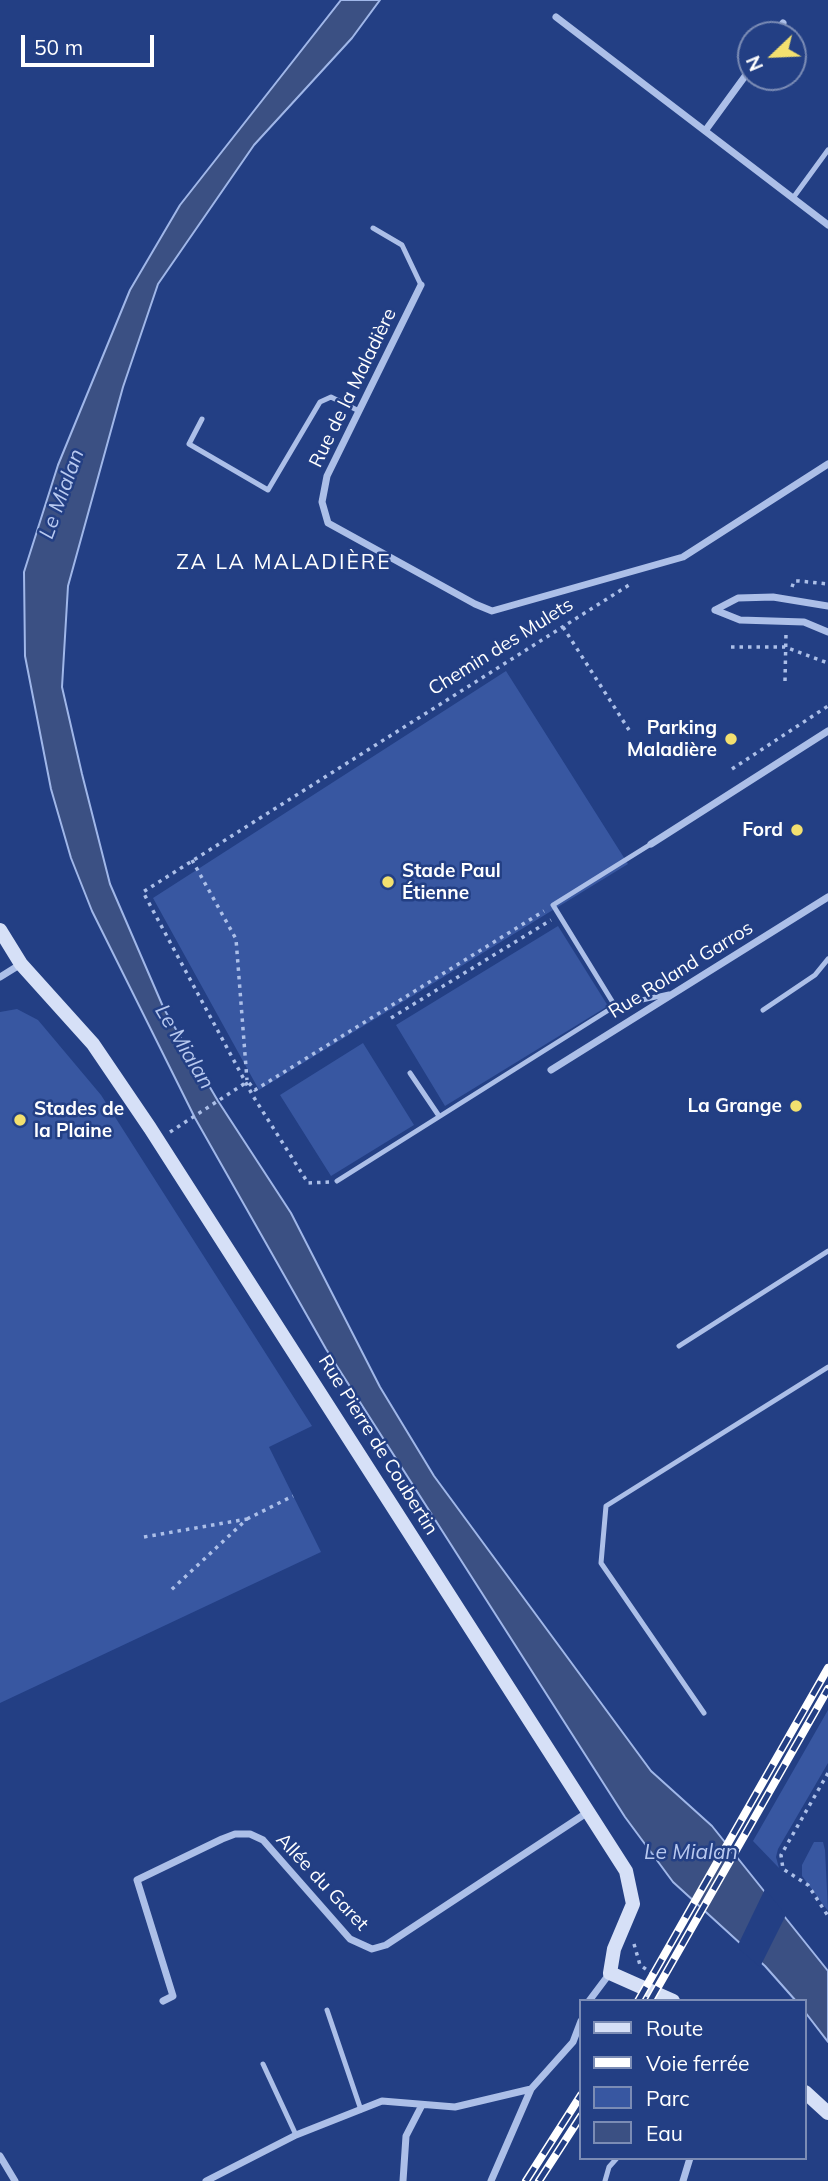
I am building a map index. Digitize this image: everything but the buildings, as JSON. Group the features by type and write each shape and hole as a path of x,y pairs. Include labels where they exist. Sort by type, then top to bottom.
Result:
{"street":[{"path":"556,17 828,225"},
{"path":"705,131 737,87"},
{"name":"Rue de la Maladière","path":"421,285 327,477 321,502 328,523 492,611 660,566"},
{"path":"660,566 683,557 828,464"},
{"path":"828,606 782,597 750,597 738,598 715,610 740,620 804,622 828,632"},
{"path":"651,844 828,732"},
{"name":"Rue Roland Garros","path":"551,1070 828,897"},
{"name":"Rue Pierre de Coubertin","path":"0,930 20,964 93,1044 107,1065 236,1259 626,1871 634,1904 614,1949 610,1973"},
{"path":"0,977 20,964"},
{"name":"Allée du Garet","path":"163,2001 173,1996 137,1880 222,1839 234,1834 250,1834 263,1840 350,1939 372,1949 386,1944 588,1812"},
{"path":"590,1999 610,1973 668,1999"},
{"path":"491,2181 531,2089 573,2042 580,2024"},
{"path":"206,2181 296,2135 383,2102 455,2108 531,2089"},
{"path":"807,2094 828,2113"},
{"path":"402,2181 406,2136 422,2105"},
{"path":"0,2156 15,2181"},
{"path":"683,2181 689,2160"}],"lane":[{"path":"793,198 828,150"},
{"path":"373,228 402,244 421,285"},
{"path":"202,419 189,444 268,490 320,402 331,397 359,411"},
{"path":"615,1006 553,905 651,844"},
{"path":"763,1010 815,975 828,959"},
{"path":"337,1181 615,1006 672,994"},
{"path":"410,1073 439,1116"},
{"path":"679,1346 828,1251"},
{"path":"704,1713 601,1563 606,1506 828,1367"},
{"path":"327,2010 361,2110"},
{"path":"263,2064 296,2135"},
{"path":"605,2181 609,2167 615,2160"}],"path":[{"name":"Chemin des Mulets","path":"247,1082 143,892 660,566"},
{"path":"792,587 794,582 799,581 828,584"},
{"path":"563,627 629,730"},
{"path":"785,681 786,631"},
{"path":"731,647 785,647 828,663"},
{"path":"732,769 828,706"},
{"path":"192,860 236,939 247,1082 308,1183 337,1181"},
{"path":"247,1082 255,1090 553,905"},
{"path":"391,1017 559,915"},
{"path":"178,1126 247,1082"},
{"path":"169,1592 247,1519 293,1496"},
{"path":"144,1536 247,1519"},
{"path":"828,1773 781,1855 783,1869 808,1885 828,1916"},
{"path":"636,1936 633,1947 639,1965 663,1979"}],"green space":[{"name":"Stade Paul Étienne","path":"506,671 628,864 259,1090 153,898"},
{"path":"558,926 608,1006 445,1106 396,1025"},
{"path":"17,1009 38,1020 101,1095 312,1426 269,1447 321,1552 0,1703 0,1012"},
{"path":"363,1043 414,1125 331,1176 280,1095"},
{"path":"828,1710 828,1763 778,1849 776,1857 779,1868 753,1841"},
{"path":"814,1842 823,1842 825,1850 828,1911 802,1876 802,1865"}],"water":[{"name":"Le Mialan","path":"341,0 380,0 352,38 254,145 158,284 123,387 68,586 62,687 110,884 164,1009 218,1101 291,1213 380,1387 434,1476 651,1771 712,1826 828,1971 828,2042 807,2015 807,1999 794,1999 765,1966 673,1882 625,1817 326,1349 195,1118 92,911 71,858 51,789 25,656 24,572 58,465 130,290 180,205"}],"pier":[{"path":"765,1889 786,1915 760,1967 737,1947"}],"railway":[{"path":"639,1999 828,1668"},
{"path":"651,1999 828,1689"},
{"path":"526,2181 580,2097"},
{"path":"539,2181 580,2118"}],"place":[{"name":"Parking Maladière","path":"731,739"},
{"name":"Ford","path":"797,830"},
{"name":"Stade Paul Étienne","path":"388,882"},
{"name":"La Grange","path":"796,1106"},
{"name":"Stades de la Plaine","path":"20,1120"}],"district":[{"name":"ZA LA MALADIÈRE","path":"284,563"}]}
